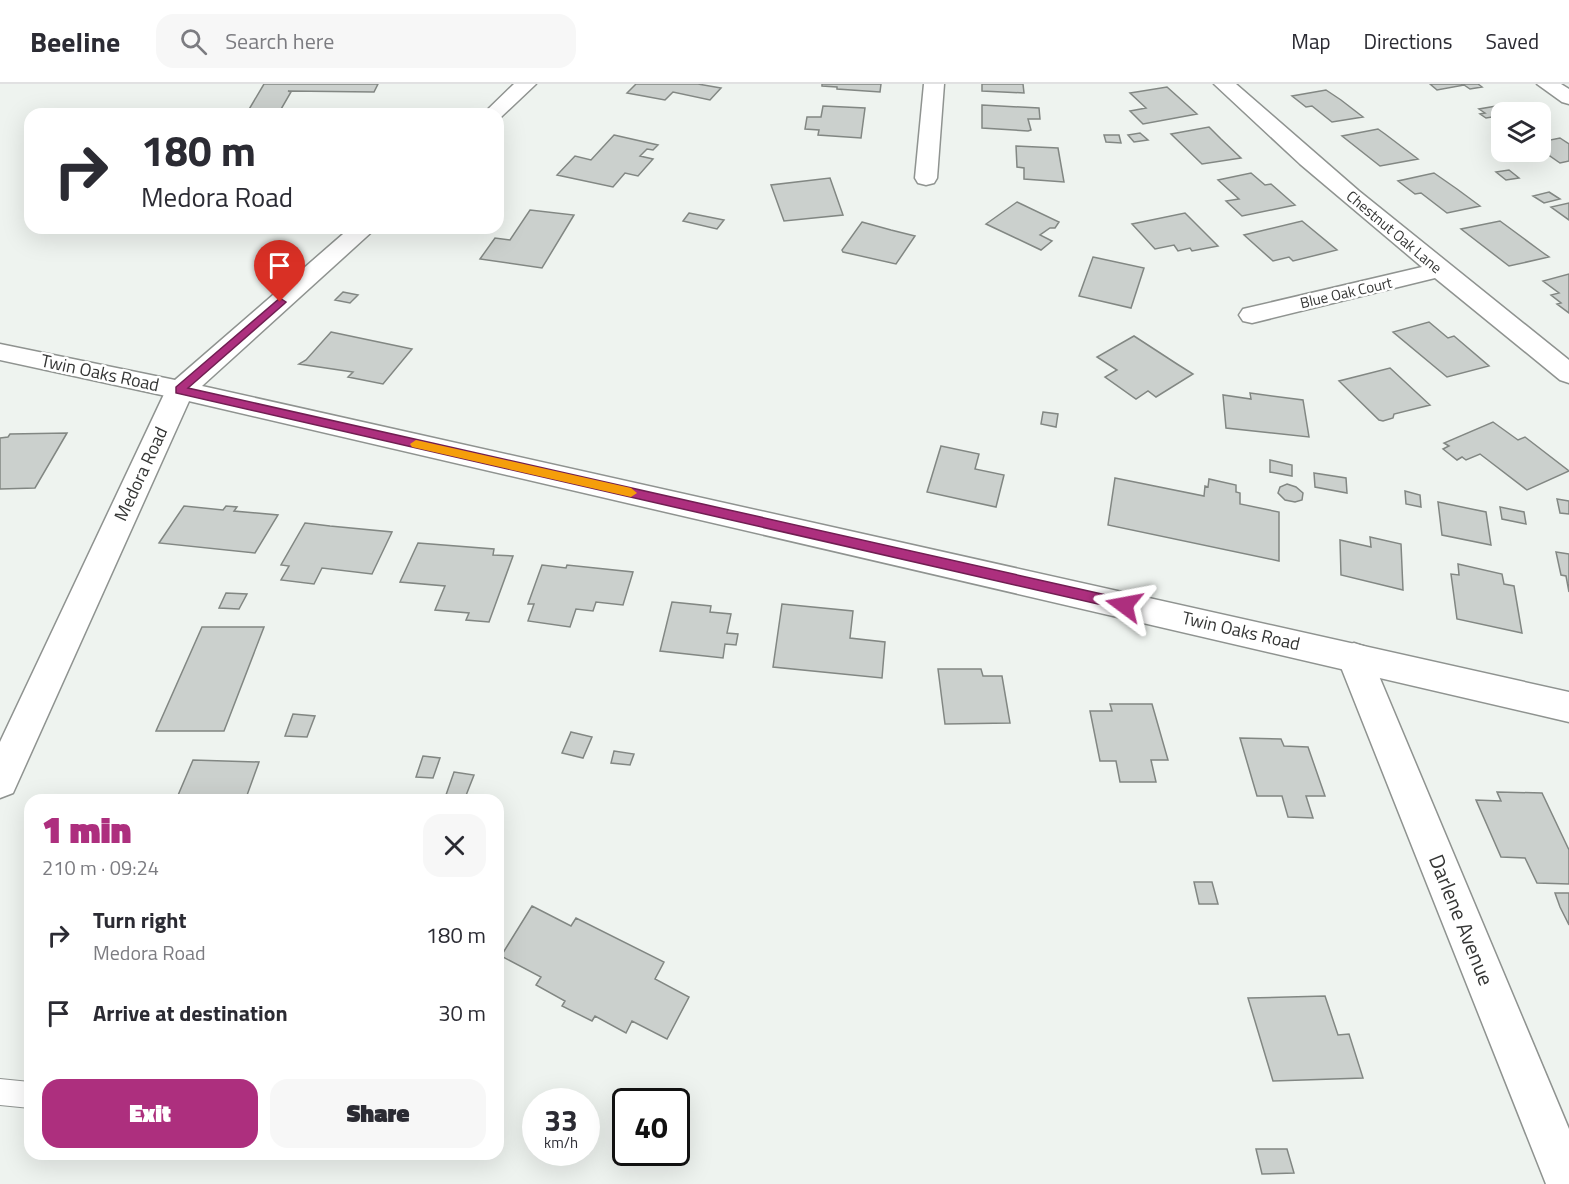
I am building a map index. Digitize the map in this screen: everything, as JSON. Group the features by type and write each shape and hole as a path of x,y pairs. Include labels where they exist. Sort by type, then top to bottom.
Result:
{"street":[{"path":"500,108 526,84"},
{"path":"926,178 934,84"},
{"name":"Chestnut Oak Lane","path":"1224,84 1268,125 1440,270 1569,374"},
{"path":"1547,84 1569,98"},
{"name":"Medora Road","path":"0,781 180,390 357,234"},
{"name":"Blue Oak Court","path":"1252,315 1440,270"},
{"name":"Twin Oaks Road","path":"0,352 180,390 1569,706"},
{"name":"Darlene Avenue","path":"1354,657 1569,1184"}],"lane":[{"path":"0,1092 24,1094"}],"building":[{"path":"264,84 378,84 374,92 288,91 291,92 282,108 250,108"},
{"path":"636,84 698,84 721,88 710,100 673,92 665,100 627,93"},
{"path":"822,84 881,84 880,92 837,89 837,87 822,86"},
{"path":"982,84 1023,84 1024,93 982,91"},
{"path":"1430,84 1478,84 1482,87 1470,89 1464,85 1437,90"},
{"path":"1167,87 1197,114 1143,124 1130,111 1146,108 1130,93"},
{"path":"1326,90 1363,117 1332,122 1312,106 1306,107 1292,96"},
{"path":"982,105 1039,108 1040,119 1028,119 1031,130 1028,131 982,128"},
{"path":"823,106 865,108 861,138 818,135 819,130 805,129 807,117 821,117"},
{"path":"1491,107 1491,117 1486,118 1480,114 1485,113 1479,109"},
{"path":"1209,127 1241,158 1202,164 1171,134"},
{"path":"1378,129 1418,159 1380,166 1342,136"},
{"path":"1140,133 1148,140 1134,142 1128,135"},
{"path":"614,135 658,145 653,150 647,149 640,156 653,159 638,176 625,173 613,187 557,175 575,156 591,160"},
{"path":"1104,135 1119,135 1121,143 1106,142"},
{"path":"1560,138 1569,144 1569,161 1560,163 1551,157 1551,140"},
{"path":"1016,146 1058,148 1064,182 1024,179 1024,168 1017,167"},
{"path":"1509,170 1519,178 1506,180 1496,172"},
{"path":"1251,173 1265,185 1271,184 1295,205 1242,216 1226,201 1239,199 1218,180"},
{"path":"1434,173 1480,206 1447,213 1421,193 1415,194 1398,181"},
{"path":"830,178 843,215 784,221 771,185"},
{"path":"1549,192 1560,199 1544,203 1533,196"},
{"path":"1017,202 1059,222 1055,228 1050,228 1040,235 1052,241 1041,250 986,224"},
{"path":"1569,203 1569,220 1551,207"},
{"path":"530,210 574,215 542,268 480,259 495,238 510,240"},
{"path":"689,213 724,220 717,229 683,221"},
{"path":"1185,213 1218,246 1192,251 1190,248 1178,251 1174,245 1155,249 1132,224"},
{"path":"1302,221 1337,250 1293,261 1289,257 1273,261 1244,235"},
{"path":"1500,221 1549,257 1509,266 1461,229"},
{"path":"862,222 915,236 896,264 843,252 842,250"},
{"path":"1093,257 1144,268 1131,308 1079,296"},
{"path":"1569,274 1569,313 1557,304 1561,303 1551,295 1559,293 1543,281"},
{"path":"343,292 358,295 350,303 335,300"},
{"path":"1429,322 1448,338 1454,336 1489,366 1447,377 1393,332"},
{"path":"331,332 412,349 383,384 348,377 353,372 299,364 306,360"},
{"path":"1134,336 1193,374 1156,397 1148,391 1136,399 1105,377 1117,370 1097,357"},
{"path":"1390,368 1430,405 1394,414 1393,418 1383,421 1379,420 1339,381"},
{"path":"1250,393 1303,400 1309,437 1226,428 1223,395 1251,399"},
{"path":"1043,412 1058,414 1056,427 1041,424"},
{"path":"1493,422 1518,440 1525,437 1569,471 1527,490 1480,454 1466,460 1462,457 1457,460 1443,449 1449,446 1444,443"},
{"path":"67,433 35,488 0,489 0,438 8,437 10,434"},
{"path":"941,446 979,454 975,469 1004,475 996,507 927,492"},
{"path":"1270,460 1292,465 1292,476 1270,472"},
{"path":"1314,473 1346,478 1347,493 1315,487"},
{"path":"1115,478 1204,496 1205,486 1208,487 1209,479 1236,485 1236,492 1240,493 1240,504 1279,512 1279,561 1108,525"},
{"path":"1287,484 1303,493 1302,500 1295,502 1285,500 1278,493 1280,487"},
{"path":"1405,491 1420,495 1421,507 1406,504"},
{"path":"1557,499 1569,501 1569,514 1560,513"},
{"path":"1438,502 1486,512 1491,545 1442,535"},
{"path":"184,506 223,510 226,506 237,507 234,511 278,515 255,553 159,543"},
{"path":"1500,507 1524,512 1526,524 1502,519"},
{"path":"305,523 392,532 372,574 322,568 314,584 281,580 289,566 281,565"},
{"path":"1370,537 1401,544 1403,590 1341,575 1340,540 1371,547"},
{"path":"418,543 494,549 493,555 513,556 489,622 466,620 469,613 435,610 445,586 400,582"},
{"path":"1556,552 1569,554 1569,592 1566,576 1561,575"},
{"path":"1458,564 1502,574 1504,584 1514,586 1522,633 1457,619 1451,574 1459,575"},
{"path":"542,565 566,568 567,565 633,572 623,605 596,602 593,611 576,609 570,627 528,621 534,604 528,604"},
{"path":"226,593 247,594 239,609 219,608"},
{"path":"672,602 711,606 710,612 731,614 727,633 738,634 736,645 725,644 723,658 660,651"},
{"path":"782,604 853,611 850,638 885,642 882,678 773,667"},
{"path":"202,627 264,627 224,731 156,731"},
{"path":"938,669 981,669 983,676 1002,676 1010,723 945,724"},
{"path":"1110,704 1152,704 1168,760 1151,760 1156,782 1120,782 1116,761 1100,761 1090,711 1112,711"},
{"path":"293,714 315,716 307,737 285,736"},
{"path":"571,732 592,737 583,758 562,753"},
{"path":"1240,738 1281,739 1284,746 1308,747 1325,796 1306,796 1313,818 1288,817 1282,796 1257,796"},
{"path":"614,751 634,754 630,765 611,763"},
{"path":"423,756 440,758 433,778 416,777"},
{"path":"193,760 259,762 247,794 179,794"},
{"path":"454,772 474,775 467,794 446,794"},
{"path":"1497,792 1542,793 1569,850 1569,884 1537,883 1525,858 1501,857 1476,800 1501,801"},
{"path":"1194,882 1212,882 1218,904 1199,904"},
{"path":"1555,893 1569,893 1569,925 1560,907"},
{"path":"532,906 571,926 576,918 664,962 655,979 689,997 667,1039 632,1021 626,1033 595,1016 592,1021 562,1006 565,1001 536,985 541,977 504,958 504,951"},
{"path":"1325,996 1338,1035 1349,1034 1363,1078 1273,1081 1248,998"},
{"path":"1256,1149 1287,1149 1294,1173 1262,1174"}],"slow traffic":[{"path":"416,444 631,493"}],"route":[{"path":"280,302 180,390 1124,605"}]}
